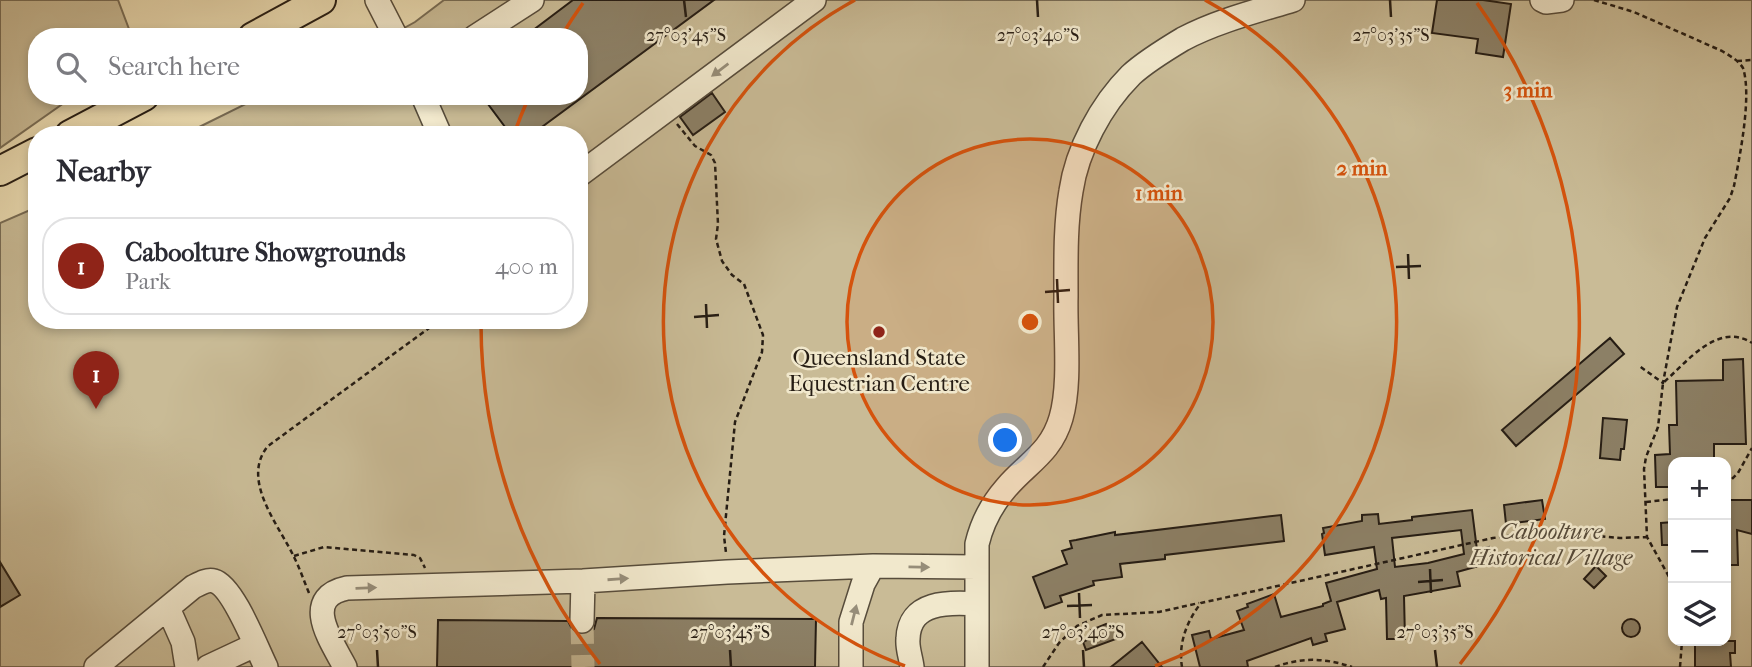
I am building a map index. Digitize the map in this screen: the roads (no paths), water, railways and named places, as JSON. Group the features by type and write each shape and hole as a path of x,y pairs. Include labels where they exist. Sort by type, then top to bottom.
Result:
{"main road":[{"path":"270,28 321,0"},
{"path":"87,126 127,105"},
{"path":"0,171 28,157"}],"street":[{"path":"377,0 391,28"},
{"path":"489,28 532,0"},
{"path":"588,168 814,0"},
{"path":"977,667 977,567 982,525 1007,487 1037,459 1053,439 1062,416 1066,384 1066,226 1071,188 1084,147 1104,109 1132,75 1184,39 1247,14 1293,0"},
{"path":"1542,0 1562,0"},
{"path":"427,105 436,126"},
{"path":"345,667 321,620 322,608 326,603 337,590 347,588 583,581 873,566 977,567"},
{"path":"851,667 851,622 863,584 873,566"},
{"path":"96,667 193,587 205,581 215,581 224,587 266,667"},
{"path":"582,621 583,581"},
{"path":"912,667 908,643 909,629 914,617 928,607 946,602 977,604"},
{"path":"168,608 183,642 187,667"},
{"path":"208,667 255,645"}],"tunnel":[{"path":"582,621 583,667"}],"place":[{"name":"Queensland State Equestrian Centre","path":"879,332"},
{"name":"Caboolture Showgrounds","path":"96,409"}],"park label":[{"name":"Caboolture Historical Village","path":"1551,544"}]}
